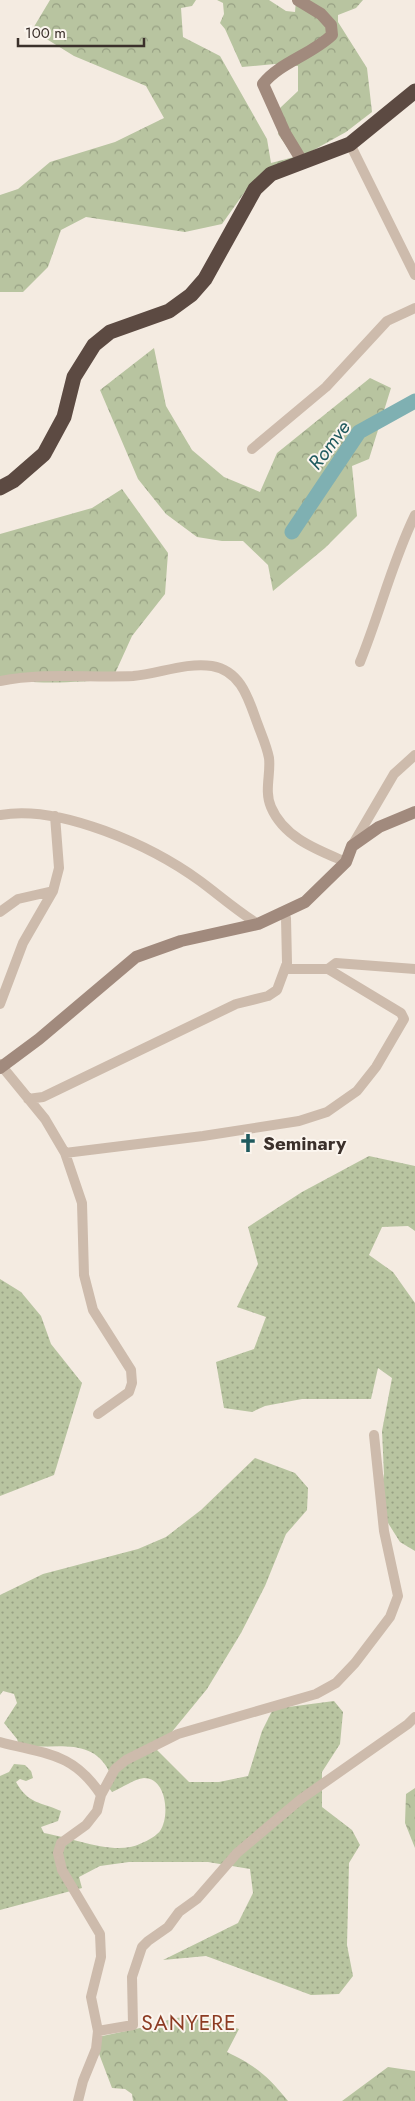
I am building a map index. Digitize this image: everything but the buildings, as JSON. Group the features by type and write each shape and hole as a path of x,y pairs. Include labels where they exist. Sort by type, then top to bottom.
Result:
{"highway":[{"path":"0,488 13,481 44,454 64,417 74,377 94,345 110,332 169,311 191,295 205,279 255,188 271,174 350,144 415,91"}],"main road":[{"path":"298,0 326,19 331,25 332,34 318,48 271,74 263,84 285,133 302,161"},
{"path":"1,1067 39,1039 136,957 181,941 258,924 281,914 304,902 346,862 352,846 379,827 415,812"}],"street":[{"path":"350,144 415,275"},
{"path":"252,449 326,387 387,320 415,308"},
{"path":"360,662 377,620 402,540 415,515"},
{"path":"0,681 24,676 134,676 181,668 212,666 228,671 245,689 263,738 269,758 268,794 271,808 291,834 306,844 346,862"},
{"path":"352,846 394,774 415,755"},
{"path":"0,815 17,812 55,816 128,841 172,863 200,881 236,911 258,924"},
{"path":"0,1004 23,943 53,891 59,868 55,816"},
{"path":"0,912 18,899 53,891"},
{"path":"28,1099 43,1097 236,1004 268,996 277,990 285,969 286,918 281,914"},
{"path":"285,969 328,968 336,963 415,969"},
{"path":"65,1153 299,1122 327,1112 357,1091 376,1067 404,1018 401,1013 328,968"},
{"path":"1,1067 45,1119 65,1153 82,1203 84,1275 93,1310 130,1370 132,1383 129,1392 98,1414"},
{"path":"78,2101 83,2081 96,2049 98,2031 91,1997 101,1957 100,1934 62,1870 58,1853 61,1843 86,1825 97,1811 101,1796 115,1769 126,1760 178,1734 316,1694 336,1683 390,1617 398,1596 385,1538 374,1435"},
{"path":"98,2031 133,2026 132,1977 142,1947 148,1941 168,1926 179,1912 197,1898 237,1853 301,1799 408,1724 415,1717"},
{"path":"0,1742 53,1753 89,1776 101,1796"}],"green space":[{"path":"50,0 196,0 192,6 181,8 183,37 220,56 267,139 271,163 294,157 278,134 280,108 298,91 298,66 275,64 242,67 225,29 220,23 224,14 223,3 217,0 269,0 286,11 295,12 296,0 363,0 356,8 338,15 338,22 367,68 372,112 346,132 249,186 222,224 185,232 86,217 61,230 48,267 23,292 0,292 0,195 18,189 50,162 115,142 164,118 146,86 74,56 32,30"},
{"path":"154,348 166,406 192,450 224,477 260,492 277,453 370,378 391,388 369,459 352,466 357,516 325,548 273,591 268,565 243,541 222,541 197,537 166,514 138,479 100,390"},
{"path":"122,489 168,553 165,594 132,636 112,680 40,682 0,676 0,534 92,508"},
{"path":"369,1156 415,1166 415,1231 408,1226 382,1227 369,1255 393,1272 415,1303 415,1551 400,1542 378,1507 384,1474 382,1431 392,1378 378,1368 371,1399 302,1399 265,1406 252,1412 224,1408 216,1362 254,1349 266,1317 237,1307 258,1264 248,1227 302,1192"},
{"path":"0,1279 21,1292 41,1316 51,1344 82,1383 54,1475 0,1496"},
{"path":"255,1458 295,1473 308,1488 307,1510 286,1534 265,1586 241,1633 207,1689 157,1750 189,1782 219,1782 248,1776 262,1731 273,1709 334,1701 343,1712 340,1744 322,1772 322,1807 352,1830 360,1845 349,1863 347,1945 353,1976 339,1994 311,1995 206,1956 163,1960 238,1923 253,1893 250,1869 208,1862 129,1862 100,1866 79,1877 82,1888 0,1910 0,1776 9,1772 14,1764 25,1765 31,1771 33,1778 26,1781 20,1779 16,1782 25,1795 61,1811 58,1821 41,1827 44,1833 99,1846 130,1847 146,1841 160,1831 165,1817 165,1808 162,1791 158,1784 152,1780 140,1779 112,1792 104,1781 110,1773 102,1761 93,1753 70,1747 19,1745 17,1739 4,1723 17,1703 14,1694 3,1691 0,1695 0,1595 43,1574 138,1549 166,1537 201,1510"},
{"path":"415,1788 415,1848 405,1823 406,1794"},
{"path":"201,2016 239,2029 227,2052 261,2072 288,2101 133,2101 132,2094 125,2089 112,2088 93,2038 175,2018"},
{"path":"388,2067 415,2071 415,2101 342,2101"}],"waterway":[{"name":"Romve","path":"292,532 359,432 415,401"}],"place":[{"name":"Seminary","path":"248,1143"}],"district":[{"name":"SANYERE","path":"189,2023"}]}
